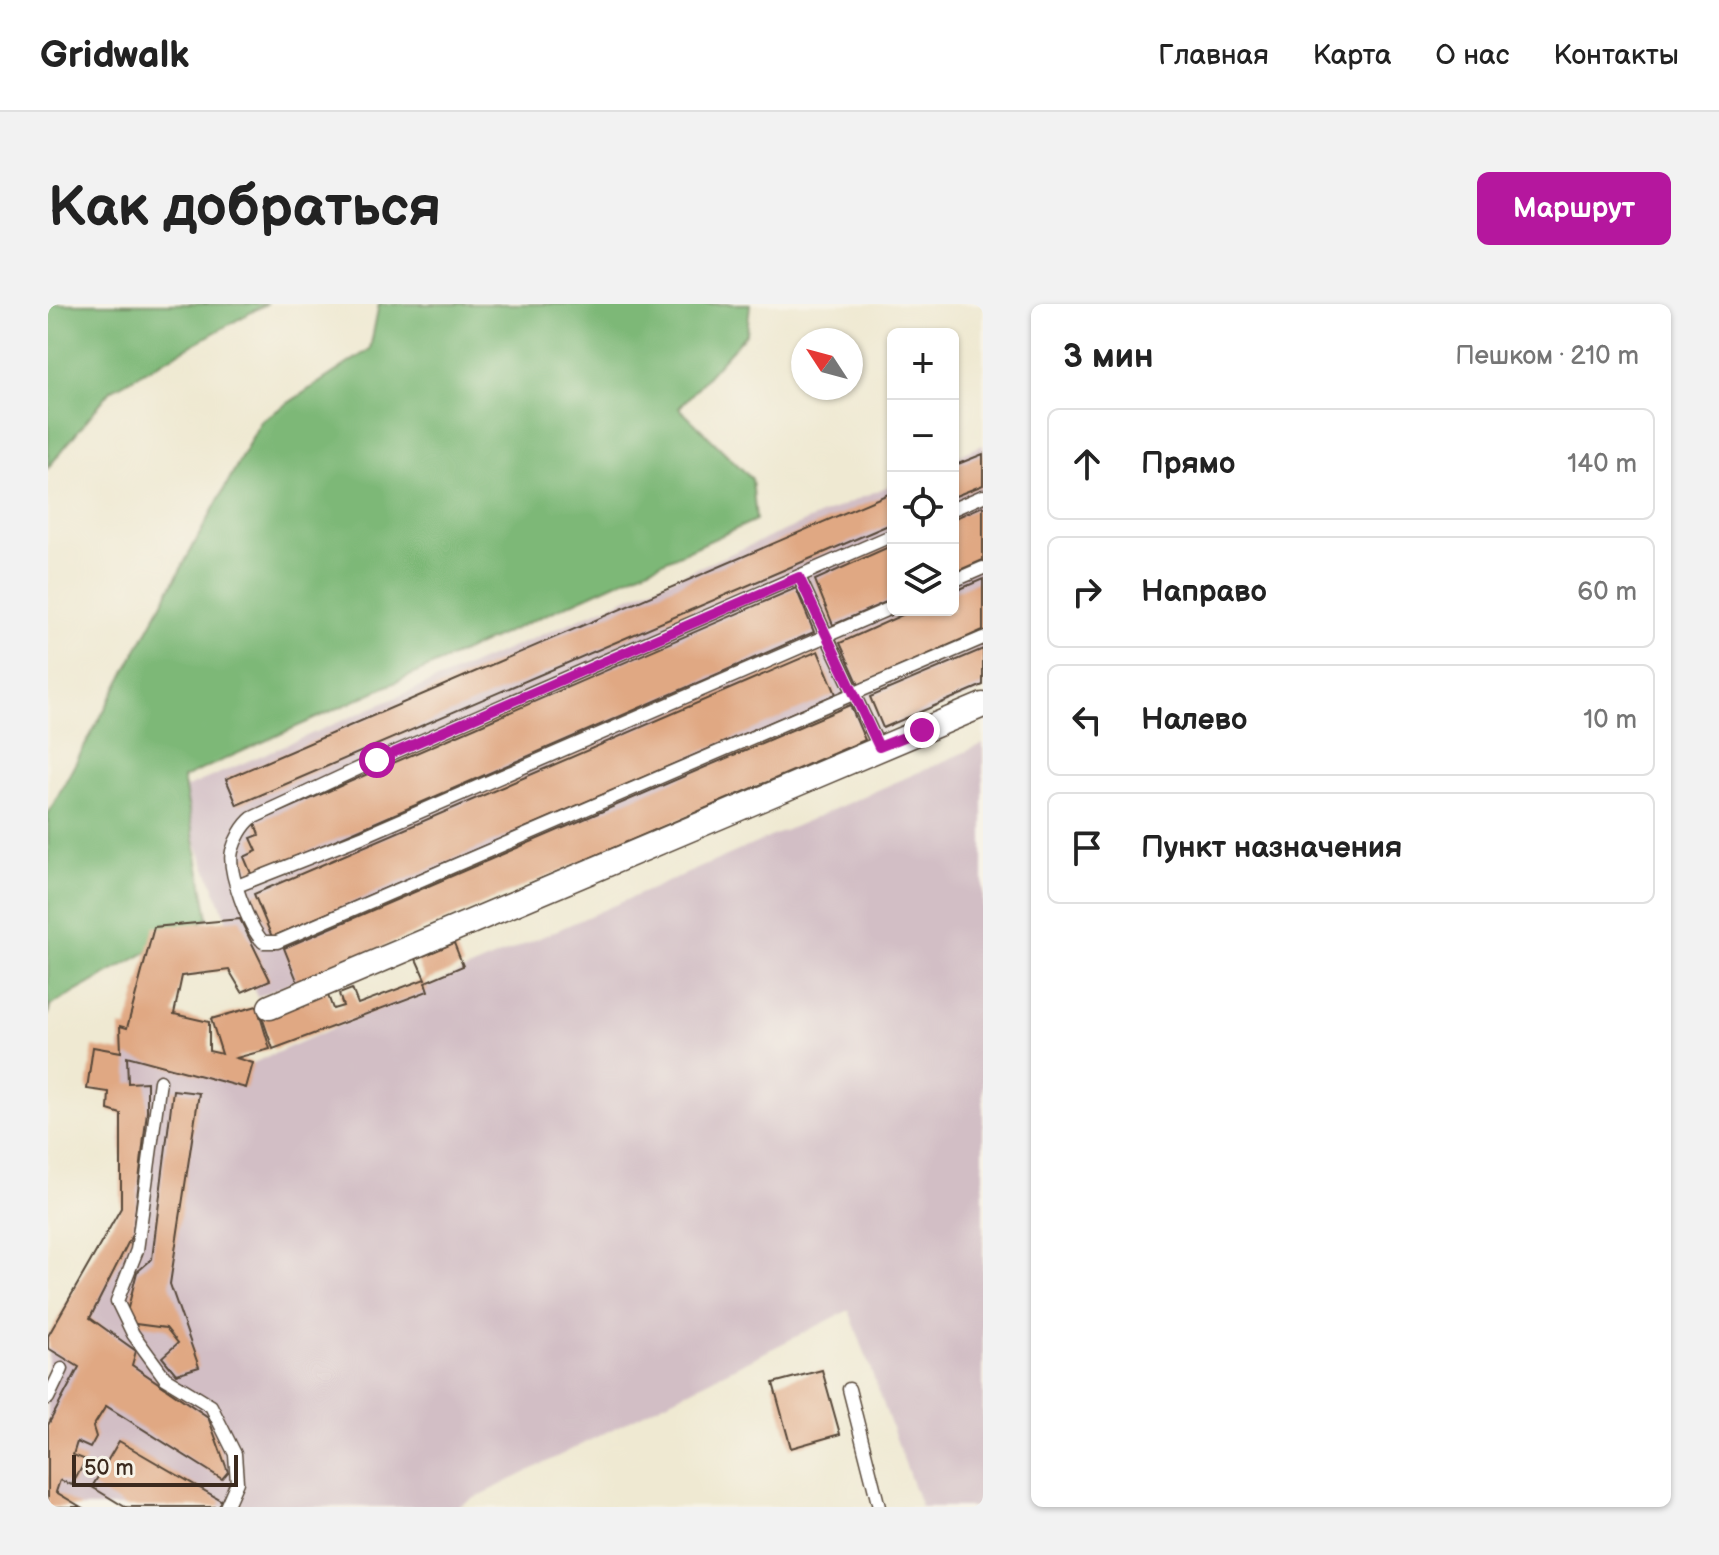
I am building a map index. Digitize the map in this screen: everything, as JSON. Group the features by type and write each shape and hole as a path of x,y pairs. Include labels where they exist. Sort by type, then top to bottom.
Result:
{"street":[{"path":"270,1007 983,705"}],"lane":[{"path":"959,506 983,496"},
{"path":"887,538 377,760 252,818 244,826 231,853 237,886 254,932 263,942 277,942 983,638"},
{"path":"959,578 983,568"},
{"path":"799,577 879,747"},
{"path":"237,886 364,836 887,610"},
{"path":"160,1081 137,1250 117,1301 133,1334 165,1378 211,1406 235,1454 237,1482 226,1507"},
{"path":"48,1398 62,1369"},
{"path":"849,1389 879,1507"}],"shaded area":[{"path":"983,445 983,690 257,997 176,792 887,487 887,616 959,616 959,455"},
{"path":"983,744 983,1507 921,1507 849,1310 457,1507 48,1507 48,1336 121,1208 120,1026 253,1063"}],"green space":[{"path":"48,304 266,304 111,390 48,468"},
{"path":"379,304 750,304 747,333 679,408 752,479 756,520 183,778 208,918 50,1006 48,1016 48,814 261,421 370,349"}],"building":[{"path":"983,454 983,485 959,495 959,464"},
{"path":"887,495 887,526 237,805 226,779"},
{"path":"983,506 983,560 959,570 959,544 959,516"},
{"path":"887,548 887,602 833,625 815,580"},
{"path":"983,579 983,630 859,685 840,643 900,616 959,616 959,589"},
{"path":"796,588 814,632 252,876 244,857 257,851 251,838 259,835 255,823"},
{"path":"983,649 983,685 883,728 870,697"},
{"path":"818,651 836,694 272,937 254,894"},
{"path":"850,705 865,740 298,983 284,948"},
{"path":"240,919 270,980 242,992 229,970 182,976 174,1014 209,1022 209,1051 222,1054 211,1019 257,1006 270,1049 236,1058 253,1063 246,1088 127,1056 128,1083 147,1082 147,1111 133,1233 90,1318 136,1351 132,1365 208,1417 228,1472 222,1479 106,1406 93,1427 96,1437 90,1448 77,1442 73,1455 86,1460 72,1485 60,1480 56,1492 81,1507 48,1507 48,1425 79,1367 48,1348 48,1336 121,1208 121,1114 108,1110 109,1092 87,1089 93,1047 121,1052 120,1026 127,1028 154,927"},
{"path":"454,943 463,966 425,982 428,991 273,1049 261,1014 326,990 333,1009 343,1006 339,994 352,989 358,1004 425,979 416,959"},
{"path":"173,1090 199,1093 170,1284 199,1367 176,1374 162,1357 178,1343 166,1328 128,1323 128,1308 137,1272 152,1259"},
{"path":"822,1370 840,1434 791,1448 773,1383"},
{"path":"119,1441 222,1501 219,1507 125,1507 92,1487"}],"route":[{"path":"377,760 799,577 879,747 922,730"}]}
